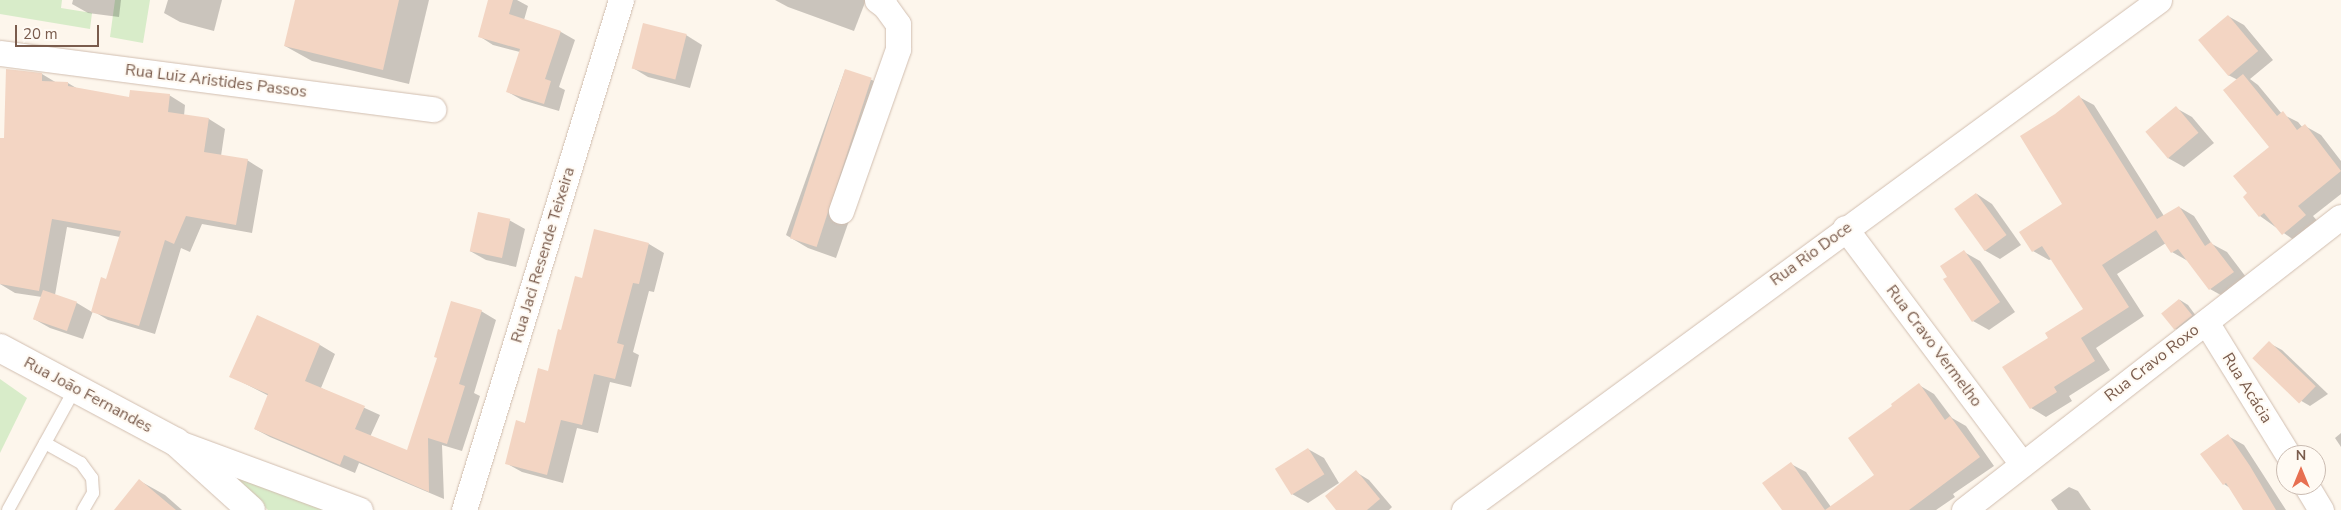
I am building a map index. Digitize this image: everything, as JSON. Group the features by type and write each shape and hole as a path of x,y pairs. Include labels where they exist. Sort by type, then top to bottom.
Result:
{"street":[{"name":"Rua Jaci Resende Teixeira","path":"464,510 621,0"},
{"path":"841,211 898,49 898,24 885,6 877,0"},
{"name":"Rua Rio Doce","path":"1464,510 2159,0"},
{"name":"Rua Luiz Aristides Passos","path":"0,53 433,110"},
{"name":"Rua Cravo Roxo","path":"1964,510 2341,217"},
{"name":"Rua Cravo Vermelho","path":"1846,228 2022,464"},
{"name":"Rua Acácia","path":"2206,322 2282,445"},
{"name":"Rua João Fernandes","path":"0,348 176,442 360,510"},
{"name":"Rua João Fernandes","path":"176,442 251,510"},
{"path":"2312,495 2322,510"}],"lane":[{"path":"8,510 76,387"},
{"path":"45,443 81,463 92,478 92,493 83,510"}],"green space":[{"path":"0,0 62,0 61,8 92,13 90,29 0,14"},
{"path":"115,0 150,0 143,43 110,37"},
{"path":"0,379 27,398 0,453"},
{"path":"236,475 359,510 268,510 237,481"}],"building":[{"path":"295,0 399,0 383,70 284,46"},
{"path":"488,0 513,0 509,14 561,31 545,79 551,81 544,104 506,92 520,49 478,37"},
{"path":"2228,15 2258,51 2228,76 2198,40"},
{"path":"643,23 687,34 675,79 632,69"},
{"path":"6,69 42,73 42,81 68,82 68,86 129,97 130,90 170,94 168,112 209,118 204,152 248,159 236,225 186,216 174,244 165,240 139,326 91,312 101,277 106,279 121,231 52,219 39,291 0,284 0,138 4,138"},
{"path":"845,69 872,78 817,247 790,238"},
{"path":"2243,74 2277,116 2283,111 2297,130 2305,124 2341,171 2298,206 2306,215 2282,235 2264,213 2259,217 2243,197 2247,193 2233,176 2269,147 2223,90"},
{"path":"2079,95 2157,219 2179,206 2205,246 2211,242 2234,272 2209,290 2178,249 2171,253 2156,230 2102,265 2129,307 2081,338 2095,361 2054,387 2057,392 2030,409 2002,367 2048,338 2045,333 2083,309 2042,246 2032,252 2019,232 2062,204 2020,136 2055,114"},
{"path":"2176,106 2198,133 2168,159 2145,132"},
{"path":"1976,193 2007,235 1985,251 1954,209"},
{"path":"478,212 510,219 502,258 470,251"},
{"path":"594,229 649,243 639,284 633,283 617,343 624,345 615,379 594,374 582,425 561,420 547,475 505,464 516,420 525,423 538,368 548,371 558,329 561,330 575,276 582,278"},
{"path":"1964,250 2000,302 1972,322 1943,279 1947,277 1940,266"},
{"path":"43,290 77,302 67,331 33,319"},
{"path":"2179,299 2192,315 2174,330 2161,313"},
{"path":"451,301 482,310 459,384 465,386 447,444 428,438 429,492 344,455 340,465 254,429 268,394 229,377 257,315 320,344 305,381 365,406 355,429 407,450 437,358 434,357"},
{"path":"2269,341 2316,386 2299,403 2252,358"},
{"path":"1919,383 1945,420 1950,416 1980,457 1909,510 1825,510 1874,475 1848,438 1892,406 1891,404"},
{"path":"2228,434 2250,466 2276,510 2243,510 2226,483 2223,485 2200,454"},
{"path":"1308,448 1324,474 1291,495 1275,469"},
{"path":"1791,462 1825,510 1782,510 1762,483"},
{"path":"1356,470 1380,499 1367,510 1336,510 1325,496"},
{"path":"139,479 176,510 114,510"}]}
